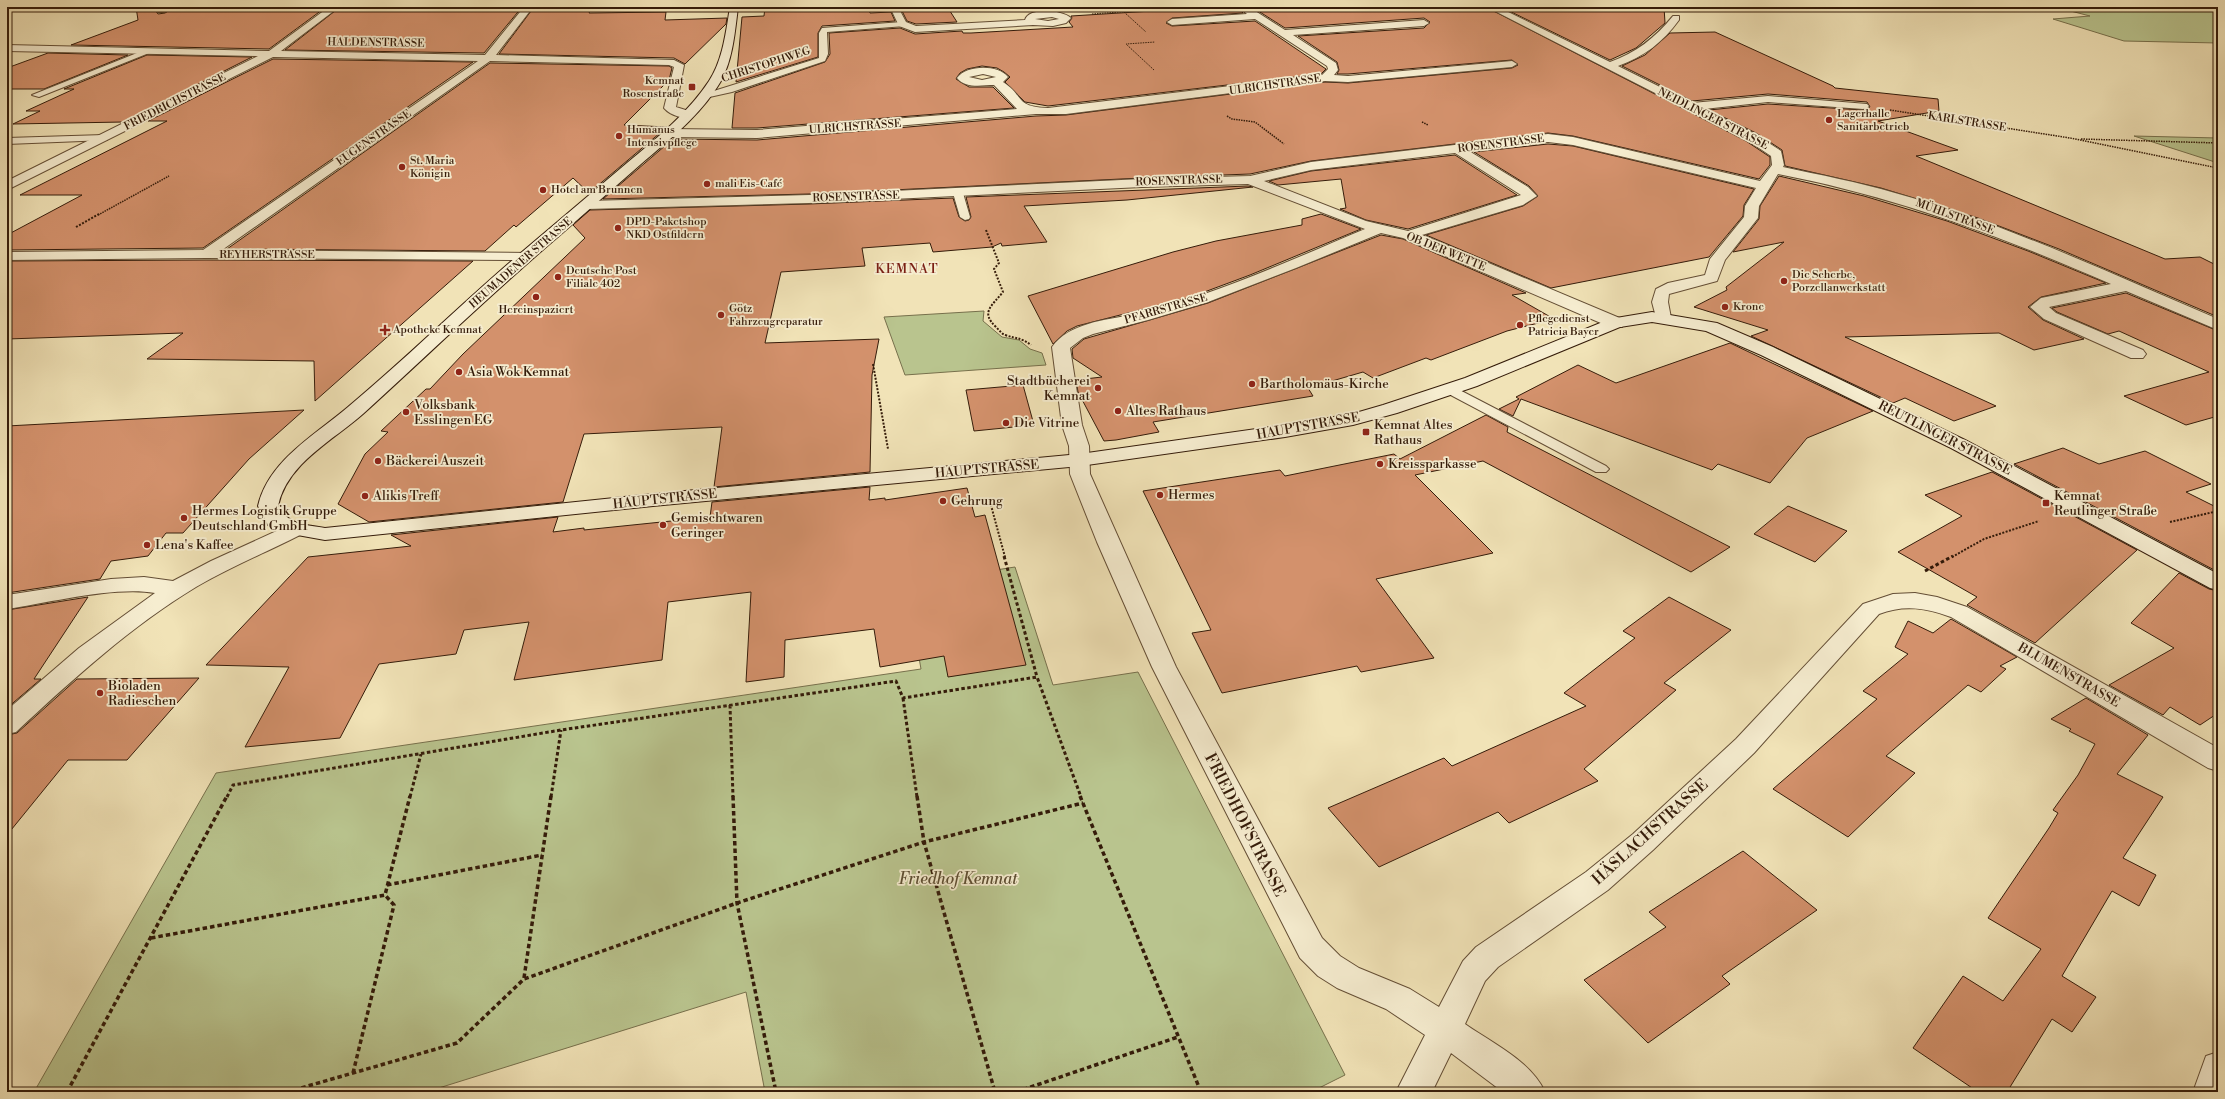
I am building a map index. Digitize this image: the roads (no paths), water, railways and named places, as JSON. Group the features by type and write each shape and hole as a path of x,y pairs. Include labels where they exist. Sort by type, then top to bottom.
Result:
{"street":[{"name":"FRIEDRICHSTRASSE","path":"7,186 272,53 335,7"},
{"name":"EUGENSTRASSE","path":"206,254 488,58 529,7"},
{"name":"HEUMADENER STRASSE","path":"294,529 283,526 276,520 268,506 270,492 279,480 309,447 355,411 405,368 526,256 670,133 705,95 716,80 725,59 734,7"},
{"path":"894,7 902,24 909,28 924,29 1033,22 1057,22 1066,20 1064,16"},
{"path":"1243,7 1332,65 1333,70 1325,78"},
{"name":"NEIDLINGER STRASSE","path":"1491,7 1772,150 1777,154 1779,160 1776,170"},
{"path":"1172,22 1256,16"},
{"path":"1609,66 1625,60 1650,47 1660,39 1676,18"},
{"path":"1284,33 1424,23"},
{"name":"HALDENSTRASSE","path":"7,48 150,50 675,63 679,67 669,104 670,108 675,112 688,114"},
{"name":"ULRICHSTRASSE","path":"670,133 757,134 895,124 1038,111 1077,110 1325,78 1348,79 1512,64"},
{"name":"ULRICHSTRASSE","path":"993,81 1004,86 1021,106 1038,111"},
{"path":"1690,107 1768,99 1862,106"},
{"name":"ROSENSTRASSE","path":"587,205 613,206 958,193 1142,183 1250,180 1311,166 1560,139 1720,178 1764,186"},
{"path":"1408,235 1511,205 1530,196 1523,190 1459,150"},
{"path":"1663,318 1660,302 1662,292 1673,287 1701,283 1712,278 1718,259 1751,218 1752,206 1776,170"},
{"name":"MÜHLSTRASSE","path":"1776,170 1859,186 1940,211 1993,230 2218,325"},
{"name":"OB DER WETTE","path":"1250,180 1378,229 1408,235 1616,324"},
{"name":"PFARRSTRASSE","path":"1080,460 1079,446 1072,425 1061,348 1070,338 1087,331 1189,304 1238,287 1378,229"},
{"name":"REYHERSTRASSE","path":"7,256 206,254 526,256"},
{"path":"2127,286 2047,301 2038,307 2050,316 2137,354"},
{"name":"HAUPTSTRASSE","path":"294,529 325,534 892,477 1080,460 1181,447 1353,419 1450,389 1616,324 1636,319 1663,318"},
{"name":"REUTLINGER STRASSE","path":"1663,318 1711,327 1767,351 1951,440 2079,507 2218,583"},
{"name":"FRIEDHOFSTRASSE","path":"1080,460 1080,474 1108,542 1164,667 1286,904 1311,948 1329,966 1348,978 1398,999 1446,1030 1511,1076 1527,1092"},
{"path":"7,725 100,643 176,589 294,529"},
{"path":"7,602 117,586 144,584 176,589"},
{"name":"HÄSLACHSTRASSE","path":"1414,1092 1474,971 1487,958 1597,881 1643,842 1746,746 1871,609 1903,600"},
{"name":"BLUMENSTRASSE","path":"1903,600 1936,604 1959,612 2218,761"},
{"path":"2211,1092 2218,1068"}],"lane":[{"name":"CHRISTOPHWEG","path":"705,95 729,90 822,59 824,54 823,33 828,29 902,24"},
{"path":"36,95 150,50"},
{"path":"7,139 16,133"},
{"path":"7,139 104,138"},
{"path":"958,193 965,217"},
{"path":"1450,389 1601,469"}],"place":[{"name":"Kemnat Rosenstraße","path":"692,87"},
{"name":"Lagerhalle Sanitärbetrieb","path":"1829,120"},
{"name":"Humanus Intensivpflege","path":"619,136"},
{"name":"St. Maria Königin","path":"402,167"},
{"name":"mali Eis-Café","path":"707,184"},
{"name":"Hotel am Brunnen","path":"543,190"},
{"name":"DPD-Paketshop NKD Ostfildern","path":"618,228"},
{"name":"Deutsche Post Filiale 402","path":"558,277"},
{"name":"Die Scherbe, Porzellanwerkstatt","path":"1784,281"},
{"name":"Hereinspaziert","path":"536,297"},
{"name":"Krone","path":"1725,307"},
{"name":"Götz Fahrzeugreparatur","path":"721,315"},
{"name":"Pflegedienst Patricia Bayer","path":"1520,325"},
{"name":"Apotheke Kemnat","path":"385,330"},
{"name":"Asia Wok Kemnat","path":"459,372"},
{"name":"Bartholomäus-Kirche","path":"1252,384"},
{"name":"Stadtbücherei Kemnat","path":"1098,388"},
{"name":"Altes Rathaus","path":"1118,411"},
{"name":"Volksbank Esslingen EG","path":"406,412"},
{"name":"Die Vitrine","path":"1006,423"},
{"name":"Kemnat Altes Rathaus","path":"1366,432"},
{"name":"Bäckerei Auszeit","path":"378,461"},
{"name":"Kreissparkasse","path":"1380,464"},
{"name":"Hermes","path":"1160,495"},
{"name":"Alikis Treff","path":"365,496"},
{"name":"Gehrung","path":"943,501"},
{"name":"Kemnat Reutlinger Straße","path":"2046,503"},
{"name":"Hermes Logistik Gruppe Deutschland GmbH","path":"184,518"},
{"name":"Gemischtwaren Geringer","path":"663,525"},
{"name":"Lena's Kaffee","path":"147,545"},
{"name":"Bioladen Radieschen","path":"100,693"}],"district":[{"name":"KEMNAT","path":"907,269"}],"park label":[{"name":"Friedhof Kemnat","path":"958,879"}]}
